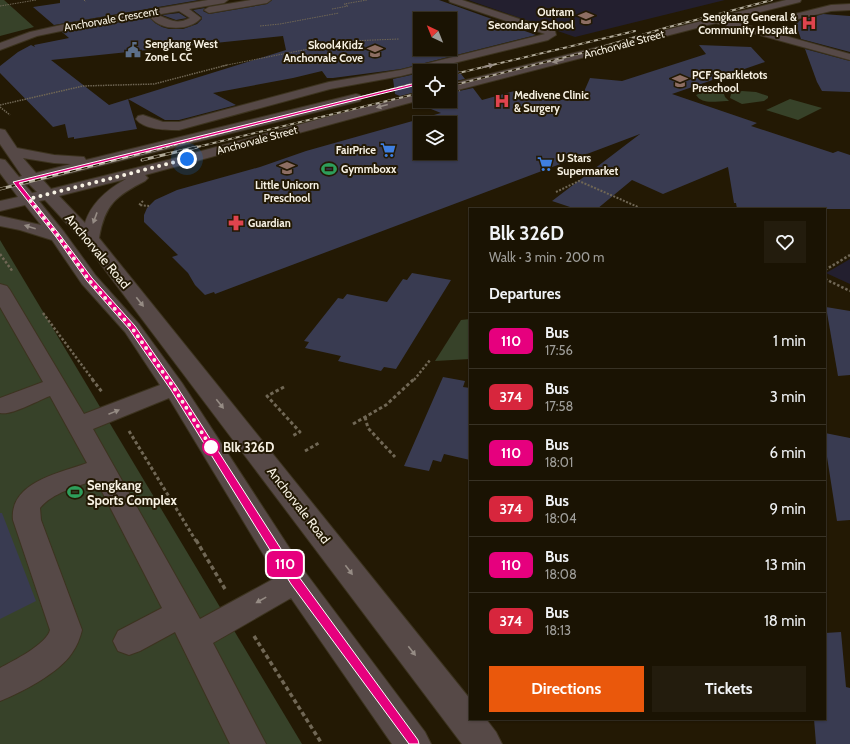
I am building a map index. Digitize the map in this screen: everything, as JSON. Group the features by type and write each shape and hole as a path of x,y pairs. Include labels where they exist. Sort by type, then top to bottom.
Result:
{"street":[{"name":"Anchorvale Crescent","path":"0,47 45,31 177,4 224,0"},
{"path":"143,119 161,126 179,126 300,93 329,86 401,73 551,35 551,33 546,31 498,18 453,0"},
{"path":"736,5 758,0"},
{"name":"Anchorvale Street","path":"457,88 675,25 716,20 798,0"},
{"path":"189,13 252,2 267,5"},
{"path":"56,40 54,38 59,36 156,18 164,23 179,24 194,20 196,18 177,4 94,13"},
{"path":"764,33 752,22 751,16 770,6"},
{"path":"794,17 831,8 850,7"},
{"name":"Anchorvale Street","path":"675,25 697,14 716,20"},
{"path":"716,20 850,57"},
{"path":"675,25 764,33"},
{"name":"Anchorvale Street","path":"0,187 366,96"},
{"name":"Anchorvale Street","path":"0,206 173,163 413,98"},
{"path":"0,133 23,168 33,178"},
{"path":"11,151 54,159 105,160"},
{"path":"0,163 16,182"},
{"path":"90,238 97,211 106,201 125,185 173,163"},
{"name":"Anchorvale Road","path":"33,178 90,238 484,744"},
{"name":"Anchorvale Road","path":"16,182 58,236 89,280 132,328 174,388 295,581 413,744"},
{"path":"0,221 23,225 58,236"},
{"path":"0,290 56,385 102,468 187,625 248,744"},
{"path":"3,406 56,385"},
{"path":"78,426 174,388"},
{"path":"0,685 17,676 53,651 62,642 66,630 27,520 27,506 40,493 102,468"},
{"path":"129,642 239,612 295,581"}],"path":[{"path":"0,6 36,0"},
{"path":"344,4 367,0"},
{"path":"332,9 348,6 341,3"},
{"path":"260,26 280,24 339,12"},
{"path":"0,106 83,86 154,84 210,68 349,41 399,38"},
{"path":"0,106 14,119"},
{"path":"556,192 579,181 638,207"},
{"path":"0,254 16,276"},
{"path":"826,269 850,255"},
{"path":"826,279 850,291"},
{"path":"42,312 117,411 239,612 322,744"},
{"path":"353,424 386,405 410,384 430,360"},
{"path":"284,387 267,396 300,432 292,436"},
{"path":"365,417 368,428 395,457"},
{"path":"305,451 319,443"}],"shaded area":[{"name":"Outram Secondary School","path":"468,0 725,0 575,37"},
{"path":"850,259 850,284 826,273"}],"green space":[{"path":"0,0 4,0 34,27 0,36"},
{"path":"742,91 756,92 768,96 768,98 764,101 742,104 730,98 731,94"},
{"path":"703,92 724,94 729,101 711,102 703,100 696,95"},
{"path":"790,99 822,108 798,120 766,110"},
{"name":"Sengkang Sports Complex","path":"0,240 302,744 0,744"},
{"path":"469,319 469,359 435,361 461,320"}],"building":[{"path":"60,0 199,0 54,25 33,7 60,3"},
{"path":"272,0 439,0 536,35 457,55 457,12 413,12 413,56 453,56 421,64 413,64 413,66 401,69 333,78 327,78 322,71 213,93 236,105 179,120 165,120 128,99 137,129 74,139 74,137 68,138 65,124 53,127 0,73 0,66 18,52 31,45 35,47 34,45 69,38 62,32 150,17 155,23 162,27 169,29 183,29 197,24 202,19 202,17 193,10 205,8 203,11 209,14 267,4","holes":["283,36 286,50 109,105 51,60"]},
{"path":"179,13 187,18 176,20 162,15"},
{"path":"823,14 850,16 850,52 801,39 795,22"},
{"path":"699,45 751,47 765,62 672,94 757,123 751,126 833,153 838,151 850,155 850,209 737,208 736,203 734,203 728,167 663,194 632,180 598,208 573,208 552,201 640,134 215,294 214,292 205,295 195,285 188,273 172,257 178,255 144,222 144,215 147,208 155,200 177,190 260,167 306,151 413,121 413,160 457,160 457,116 430,116 441,113 428,108 457,108 457,91 473,88 482,100 518,90 535,97 546,94 561,100 583,94 590,78 622,81 706,54"},
{"path":"805,49 850,61 850,92 822,91 817,82"},
{"path":"457,69 465,79 457,81"},
{"path":"413,75 413,93 400,96 395,94 393,79"},
{"path":"412,273 451,280 396,369 384,367 381,371 338,361 341,356 305,348 309,342 304,341 338,298 343,299 347,294 387,302 403,279 407,280"},
{"path":"826,307 850,311 850,375 838,376"},
{"path":"443,377 465,381 463,387 469,388 469,460 444,454 441,462 433,460 429,471 404,466"},
{"path":"826,433 850,438 850,520 837,521 826,450"},
{"path":"0,513 2,513 36,601 0,619"},
{"path":"841,632 846,687 850,688 850,744 816,744 814,720 826,720 826,633"}],"railway":[{"path":"457,84 582,53 665,28 772,0"},
{"path":"457,73 635,31"},
{"path":"162,148 413,84"},
{"path":"193,148 413,95"},
{"path":"0,189 166,147"},
{"path":"142,160 197,147"}],"bus line":[{"name":"110","path":"413,85 16,182 58,236 89,280 132,328 174,388 295,581 413,744"}],"place":[{"name":"Outram Secondary School","path":"586,18"},
{"name":"Sengkang General & Community Hospital","path":"809,23"},
{"name":"Sengkang West Zone L CC","path":"133,50"},
{"name":"Skool4Kidz Anchorvale Cove","path":"375,51"},
{"name":"PCF Sparkletots Preschool","path":"680,81"},
{"name":"Medivene Clinic & Surgery","path":"502,101"},
{"name":"FairPrice","path":"388,150"},
{"name":"U Stars Supermarket","path":"545,164"},
{"name":"Little Unicorn Preschool","path":"287,168"},
{"name":"Gymmboxx","path":"329,169"},
{"name":"Guardian","path":"236,223"},
{"name":"Blk 326D","path":"211,447"},
{"name":"Sengkang Sports Complex","path":"75,492"}],"route":[{"path":"187,159 29,199 58,236 89,280 132,328 174,388 214,452 211,447"}]}
